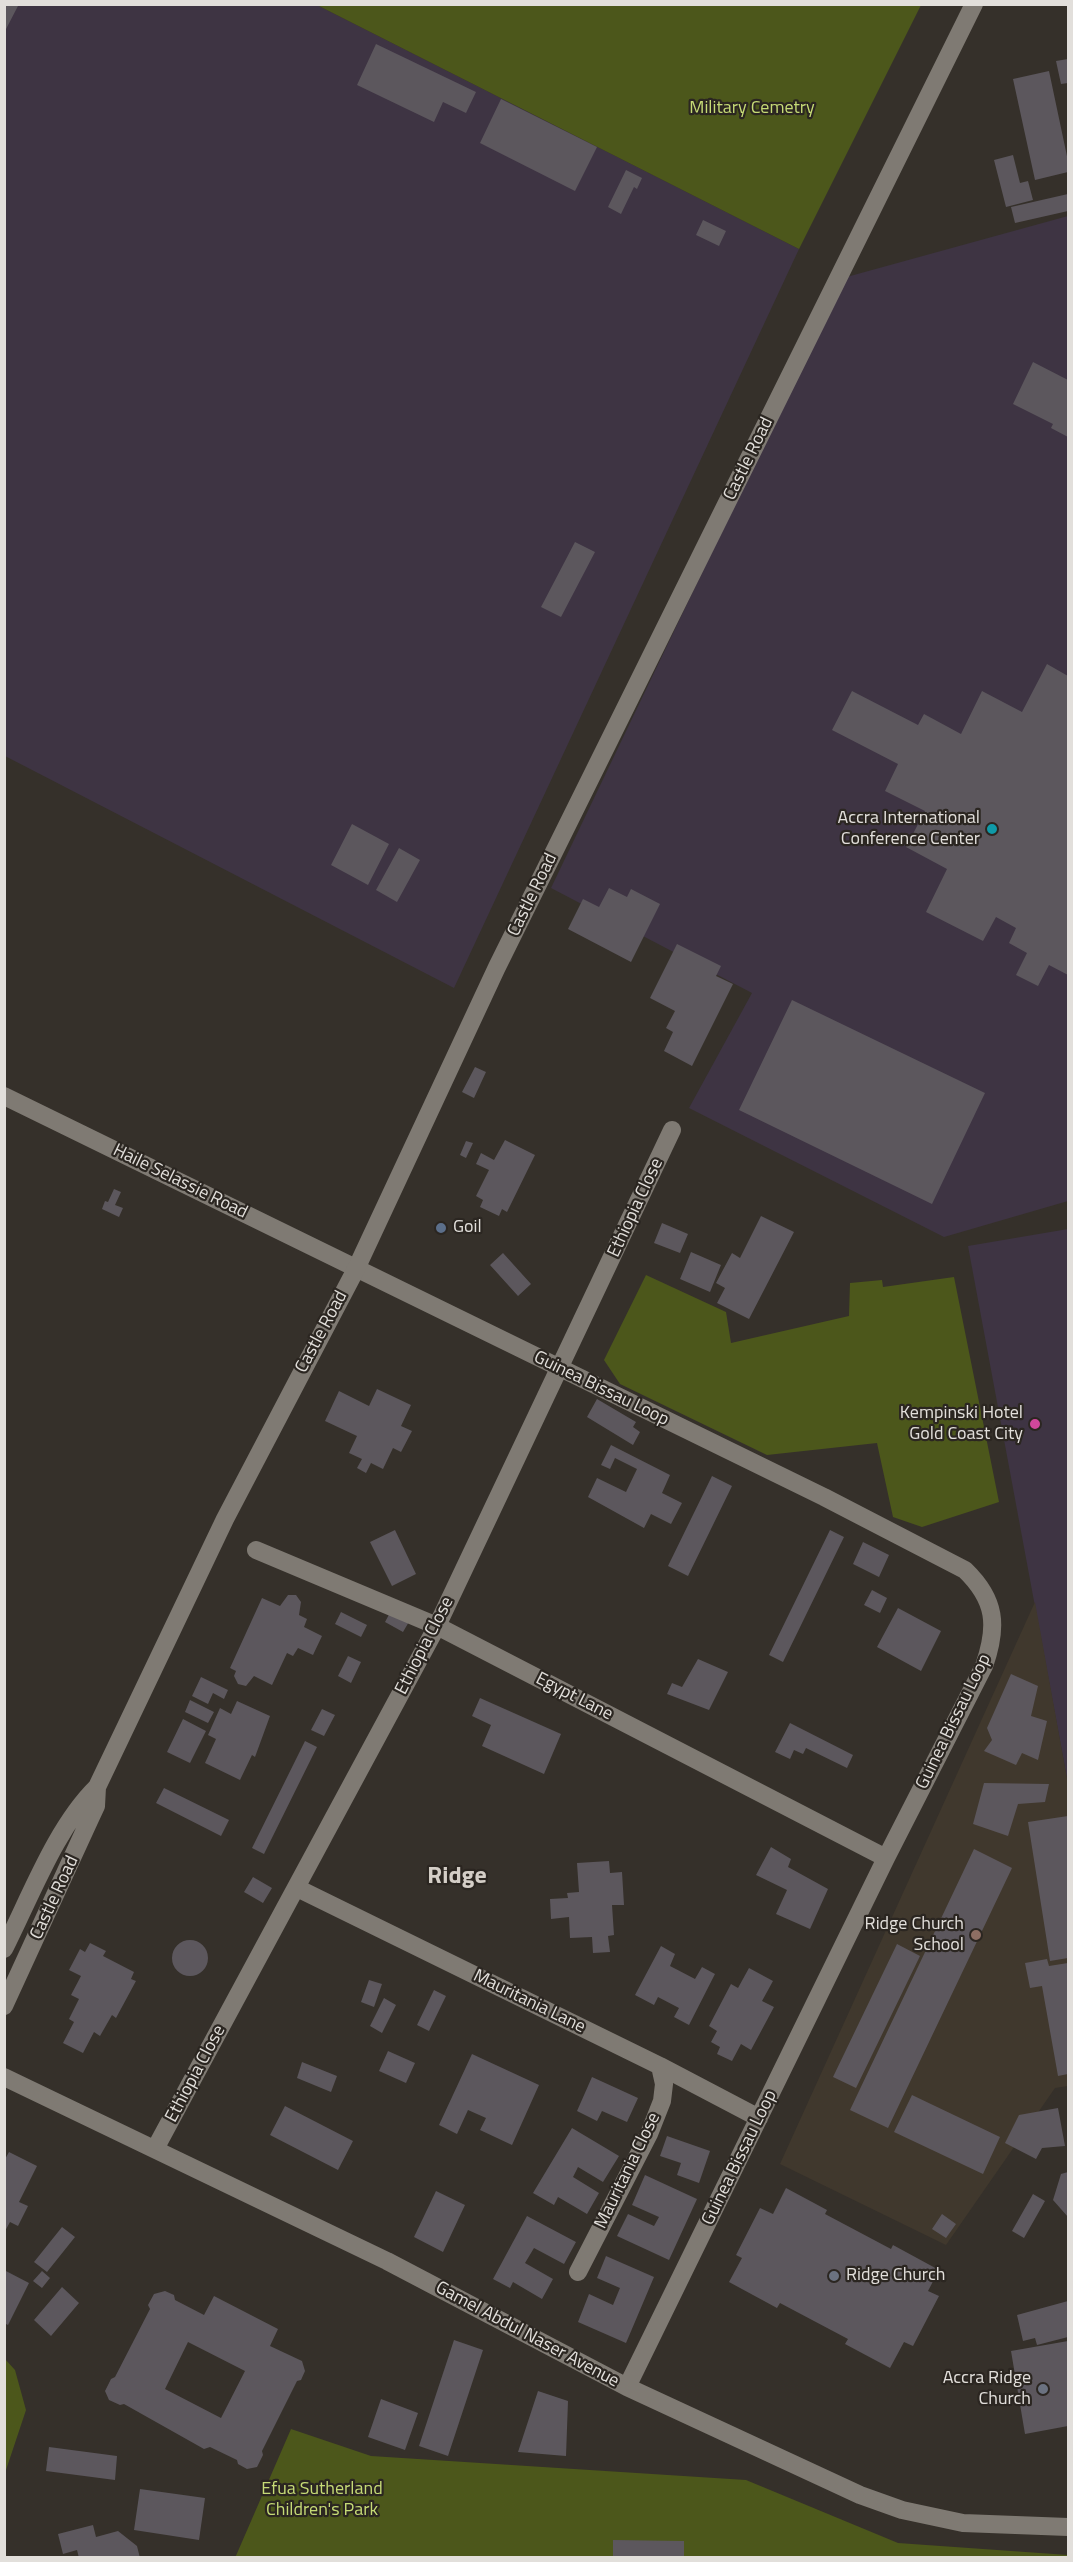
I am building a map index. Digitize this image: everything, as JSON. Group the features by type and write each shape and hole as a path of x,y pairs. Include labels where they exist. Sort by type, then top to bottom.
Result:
{"street":[{"name":"Castle Road","path":"4,1949 48,1860 81,1802 97,1787 225,1519 356,1269 503,956 974,4"},
{"name":"Haile Selassie Road","path":"4,1096 356,1269"},
{"name":"Ethiopia Close","path":"155,2150 437,1626 561,1369 672,1130"},
{"name":"Guinea Bissau Loop","path":"356,1269 824,1497 965,1570 977,1582 993,1618 993,1641 984,1666 885,1858 627,2387"},
{"name":"Egypt Lane","path":"256,1550 437,1626 885,1858"},
{"name":"Castle Road","path":"4,2006 96,1806 97,1787"},
{"name":"Mauritania Lane","path":"297,1888 660,2066 759,2118"},
{"name":"Mauritania Close","path":"578,2272 649,2134 662,2102 664,2084 660,2066"},
{"name":"Gamel Abdul Naser Avenue","path":"4,2077 387,2261 627,2387 860,2495 902,2510 963,2523 1068,2527"}],"shaded area":[{"path":"4,5 317,5 799,249 454,988 5,756"},
{"path":"1068,216 1068,1201 944,1237 689,1108 752,993 551,888 843,278"},
{"name":"Kempinski Hotel Gold Coast City","path":"1068,1229 1068,1784 968,1246"},
{"name":"Ridge Church School","path":"1035,1602 1068,1784 1068,2086 1055,2088 946,2245 780,2164"}],"green space":[{"name":"Military Cemetry","path":"317,5 921,5 799,249"},
{"path":"646,1275 726,1312 731,1343 849,1316 850,1283 882,1280 883,1287 954,1277 999,1502 922,1527 893,1517 877,1443 767,1455 620,1384 604,1360"},
{"path":"5,2359 15,2370 26,2410 5,2473"},
{"name":"Efua Sutherland Children's Park","path":"291,2429 371,2456 746,2480 898,2543 1068,2555 1068,2558 235,2558"}],"building":[{"path":"4,4 19,4 4,33"},
{"path":"376,44 476,92 466,113 443,102 434,122 357,85"},
{"path":"1068,59 1068,83 1061,84 1056,61"},
{"path":"1049,71 1068,161 1068,172 1035,180 1013,79"},
{"path":"501,99 597,147 575,191 480,143"},
{"path":"1013,155 1020,183 1028,181 1033,200 1006,207 994,160"},
{"path":"626,170 642,178 637,189 634,187 621,214 608,207"},
{"path":"1068,194 1068,211 1015,223 1011,207"},
{"path":"703,220 726,231 719,246 696,235"},
{"path":"1033,362 1068,380 1068,437 1051,428 1053,424 1013,404"},
{"path":"575,542 595,552 561,617 541,607"},
{"name":"Accra International Conference Center","path":"1047,664 1068,676 1068,975 1049,965 1038,986 1016,975 1027,953 1009,943 1016,928 996,917 983,941 926,912 947,869 906,847 925,811 885,791 898,764 832,730 852,691 918,725 924,714 961,734 982,691 1022,712"},
{"path":"352,824 389,844 368,885 331,865"},
{"path":"399,848 420,860 397,902 376,890"},
{"path":"609,888 627,897 631,889 660,904 631,962 568,929 583,899 599,907"},
{"path":"677,944 721,966 716,976 733,984 692,1066 664,1051 673,1032 666,1028 675,1011 650,998"},
{"path":"792,1000 985,1093 932,1204 739,1110"},
{"path":"475,1067 486,1072 474,1098 462,1092"},
{"path":"505,1140 535,1155 507,1212 502,1209 499,1216 480,1207 483,1200 476,1196 489,1170 476,1164 481,1153 494,1160"},
{"path":"466,1141 473,1143 466,1158 460,1155"},
{"path":"114,1189 121,1192 115,1205 123,1208 119,1217 102,1209"},
{"path":"761,1216 794,1232 749,1319 717,1303 725,1288 716,1283 732,1253 740,1258"},
{"path":"662,1223 688,1234 680,1253 654,1243"},
{"path":"691,1252 721,1265 710,1292 680,1279"},
{"path":"503,1253 531,1284 518,1296 490,1265"},
{"path":"377,1389 411,1405 401,1426 412,1431 401,1452 393,1448 383,1469 371,1463 366,1473 357,1468 362,1459 349,1453 357,1436 325,1421 339,1391 369,1406"},
{"path":"597,1399 636,1422 633,1427 640,1432 633,1445 587,1417"},
{"path":"611,1445 670,1475 662,1493 682,1503 671,1524 651,1514 644,1528 588,1497 597,1478 626,1492 637,1469 615,1458 610,1469 601,1465"},
{"path":"712,1476 732,1486 688,1576 668,1566"},
{"path":"395,1530 416,1574 392,1586 370,1542"},
{"path":"830,1530 844,1537 783,1662 769,1655"},
{"path":"863,1542 889,1555 879,1577 853,1564"},
{"path":"872,1590 887,1598 880,1613 864,1605"},
{"path":"288,1595 296,1595 301,1602 299,1615 307,1619 304,1627 322,1636 313,1655 298,1648 293,1656 287,1653 272,1685 254,1676 246,1686 238,1684 234,1676 236,1671 230,1668 262,1598 280,1606"},
{"path":"898,1608 941,1631 921,1671 877,1647"},
{"path":"392,1609 410,1620 403,1632 385,1622"},
{"path":"341,1612 367,1625 361,1637 335,1624"},
{"path":"348,1656 361,1662 351,1683 338,1676"},
{"path":"698,1659 728,1672 709,1710 667,1694 672,1683 682,1687"},
{"path":"1011,1674 1038,1686 1031,1716 1047,1721 1038,1760 1022,1753 1016,1765 984,1751 992,1740 987,1728"},
{"path":"201,1677 228,1690 224,1699 213,1693 208,1704 192,1696"},
{"path":"480,1698 561,1734 544,1774 482,1746 491,1725 472,1716"},
{"path":"190,1700 214,1712 208,1723 185,1712"},
{"path":"237,1701 270,1716 255,1757 252,1755 240,1780 205,1763 216,1739 208,1735 220,1708 231,1714"},
{"path":"322,1709 335,1715 324,1736 311,1730"},
{"path":"183,1719 206,1731 190,1763 167,1752"},
{"path":"790,1723 853,1755 847,1768 806,1748 803,1754 794,1750 790,1759 775,1752"},
{"path":"305,1741 317,1747 264,1854 252,1848"},
{"path":"984,1783 1049,1784 1045,1802 1018,1804 1008,1836 973,1824"},
{"path":"164,1788 229,1820 221,1836 156,1803"},
{"path":"1068,1816 1068,1958 1050,1961 1028,1822"},
{"path":"771,1847 791,1859 788,1867 828,1889 810,1929 776,1914 787,1890 756,1875"},
{"path":"974,1849 1012,1868 888,2128 850,2110"},
{"path":"609,1861 610,1873 622,1872 624,1905 612,1905 614,1935 608,1936 610,1952 593,1953 592,1937 570,1938 569,1917 551,1919 550,1899 568,1898 567,1893 579,1892 577,1863"},
{"path":"253,1877 272,1888 263,1903 244,1892"},
{"path":"190,1940 203,1945 208,1958 203,1971 190,1976 177,1971 172,1958 177,1945"},
{"path":"90,1943 106,1951 103,1956 134,1972 131,1979 136,1981 116,2018 112,2015 100,2036 94,2032 83,2053 63,2043 74,2022 69,2019 79,1999 71,1995 81,1976 69,1970 80,1949 85,1952"},
{"path":"897,1944 920,1956 856,2088 833,2077"},
{"path":"661,1946 675,1954 670,1966 695,1979 702,1967 715,1974 689,2025 674,2017 679,2008 658,1997 654,2005 635,1995"},
{"path":"1047,1959 1049,1966 1068,1963 1068,2074 1058,2076 1042,1986 1030,1988 1025,1963"},
{"path":"749,1968 773,1981 762,2001 774,2007 751,2050 741,2044 732,2061 717,2054 720,2047 711,2042 717,2031 709,2026 731,1984 738,1988"},
{"path":"369,1980 382,1984 374,2007 361,2002"},
{"path":"434,1990 446,1996 429,2031 417,2025"},
{"path":"384,1998 396,2005 382,2033 370,2026"},
{"path":"388,2051 415,2063 406,2083 379,2071"},
{"path":"472,2054 539,2085 512,2145 480,2130 486,2118 468,2110 457,2134 439,2125"},
{"path":"302,2062 337,2076 331,2092 297,2078"},
{"path":"592,2077 638,2098 627,2122 602,2111 597,2121 577,2111"},
{"path":"912,2095 1000,2137 983,2174 894,2132"},
{"path":"285,2106 353,2141 338,2170 270,2135"},
{"path":"1058,2108 1065,2146 1042,2148 1036,2159 1005,2143 1019,2115"},
{"path":"572,2128 619,2156 603,2182 578,2167 573,2177 599,2193 587,2214 558,2197 554,2205 533,2193"},
{"path":"667,2136 710,2151 699,2183 677,2175 681,2163 660,2156"},
{"path":"9,2152 37,2166 19,2202 28,2206 18,2226 10,2222 4,2233 4,2161"},
{"path":"1068,2172 1068,2217 1053,2200 1061,2174"},
{"path":"645,2175 697,2199 669,2260 617,2236 628,2214 654,2226 659,2217 632,2205"},
{"name":"Ridge Church","path":"786,2188 827,2210 825,2214 891,2249 893,2245 939,2270 928,2291 939,2296 913,2346 904,2342 890,2368 845,2344 848,2339 780,2303 777,2308 729,2282 742,2258 736,2255 760,2208 773,2214"},
{"path":"436,2191 465,2205 443,2252 414,2237"},
{"path":"1033,2194 1045,2201 1024,2238 1012,2231"},
{"path":"942,2214 956,2224 946,2238 932,2229"},
{"path":"527,2216 576,2242 564,2264 534,2248 525,2263 553,2279 542,2299 513,2282 510,2288 493,2279"},
{"path":"62,2227 75,2237 47,2272 34,2262"},
{"path":"606,2256 654,2277 626,2343 578,2322 589,2294 613,2305 620,2288 597,2278"},
{"path":"4,2270 29,2283 8,2325 4,2323"},
{"path":"42,2271 50,2278 42,2288 33,2281"},
{"path":"62,2287 79,2303 51,2336 34,2320"},
{"path":"165,2291 174,2295 175,2300 204,2315 214,2296 278,2329 270,2346 302,2361 305,2371 301,2380 297,2381 262,2451 263,2455 257,2467 247,2469 238,2464 237,2460 210,2447 204,2449 124,2404 120,2405 109,2400 105,2391 111,2379 115,2377 150,2309 148,2305 154,2294","holes":["188,2342 245,2371 221,2418 165,2389"]},
{"path":"1068,2301 1068,2337 1037,2345 1035,2338 1023,2341 1017,2315"},
{"path":"454,2340 483,2350 448,2456 419,2446"},
{"name":"Accra Ridge Church","path":"1068,2341 1068,2426 1025,2434 1011,2351"},
{"path":"538,2391 568,2401 566,2456 518,2452"},
{"path":"381,2399 418,2413 405,2450 368,2437"},
{"path":"49,2447 117,2456 115,2480 46,2471"},
{"path":"140,2489 205,2498 199,2540 134,2530"},
{"path":"93,2525 96,2537 118,2531 137,2546 140,2558 79,2558 77,2550 63,2554 58,2534"},
{"path":"613,2540 684,2541 684,2558 613,2558"}],"place":[{"name":"Accra International Conference Center","path":"992,829"},
{"name":"Goil","path":"441,1228"},
{"name":"Kempinski Hotel Gold Coast City","path":"1035,1424"},
{"name":"Ridge Church School","path":"976,1935"},
{"name":"Ridge Church","path":"834,2276"},
{"name":"Accra Ridge Church","path":"1043,2389"}],"district":[{"name":"Ridge","path":"457,1877"}]}
